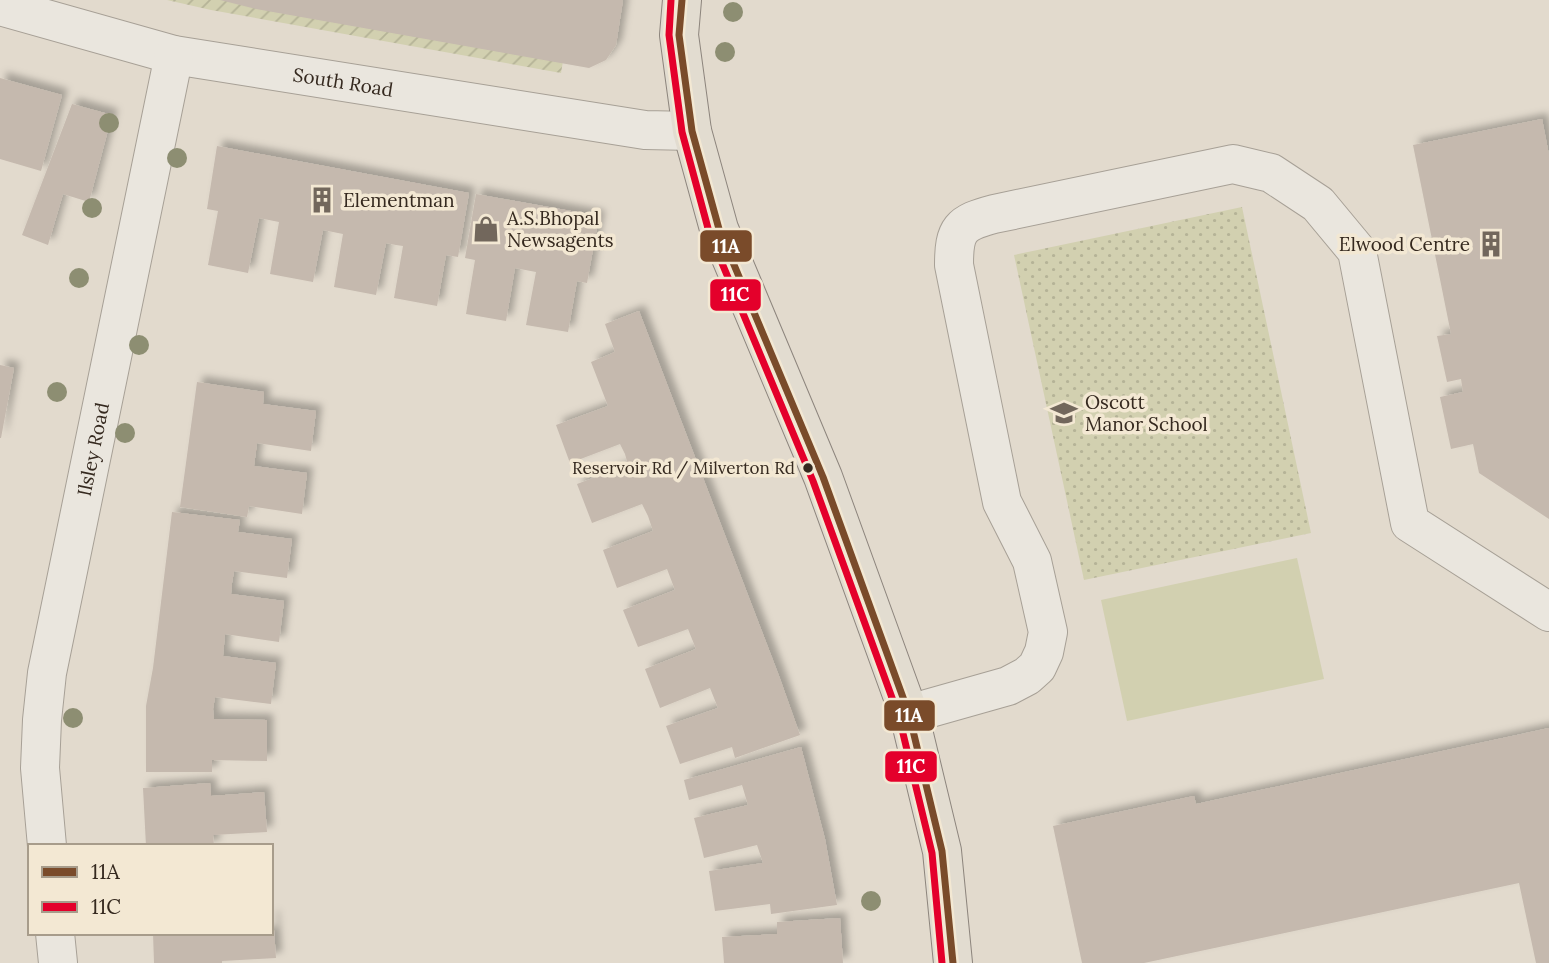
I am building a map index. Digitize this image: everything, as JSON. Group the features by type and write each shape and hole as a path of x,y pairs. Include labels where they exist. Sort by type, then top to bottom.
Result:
{"main road":[{"path":"682,0 679,35 692,131 719,229 823,477 909,714 942,851 953,963"}],"street":[{"name":"South Road","path":"0,6 174,55 645,130 692,131"},
{"name":"Ilsley Road","path":"47,844 40,768 47,673 174,55"},
{"path":"909,714 1009,686 1027,676 1037,667 1044,652 1048,632 1032,561 1002,502 954,265 956,238 965,224 977,218 1233,164 1271,173 1318,204 1357,251 1410,523 1549,612"},
{"path":"55,935 58,963"}],"shaded area":[{"path":"167,0 573,0 561,73"},
{"path":"1242,207 1311,533 1084,580 1014,255"},
{"path":"1297,558 1324,679 1127,721 1101,600"}],"building":[{"path":"220,0 623,0 616,45 606,60 589,68 256,9"},
{"path":"0,78 62,95 41,171 0,159"},
{"path":"72,104 112,115 89,202 63,194 48,245 22,235"},
{"name":"Elwood Centre","path":"1542,119 1549,155 1549,519 1479,473 1473,444 1451,449 1440,397 1463,392 1461,379 1447,382 1437,336 1451,334 1413,145"},
{"path":"217,146 469,193 458,257 446,255 437,306 394,298 403,246 386,243 376,295 334,287 343,234 323,230 313,282 270,274 279,222 259,218 248,273 208,265 218,211 207,209"},
{"path":"476,194 599,216 587,283 577,281 568,332 526,325 536,272 515,268 506,321 466,314 475,260 465,258"},
{"path":"639,311 800,735 735,758 732,747 680,764 666,726 718,708 710,688 660,708 645,669 696,649 688,629 638,647 623,610 675,590 667,569 617,588 603,550 653,531 648,516 642,504 592,523 577,484 628,465 625,454 620,444 570,463 556,425 608,406 591,362 615,352 605,324"},
{"path":"0,365 14,368 1,438 0,438"},
{"path":"197,382 264,392 263,404 316,411 311,451 257,443 254,466 307,473 302,514 249,506 247,517 180,507"},
{"path":"172,512 240,520 238,532 292,539 287,578 234,571 232,583 231,594 284,601 279,642 225,634 223,656 276,663 271,704 215,697 213,709 214,719 267,720 267,761 212,760 212,772 146,772 146,706"},
{"path":"1549,728 1549,963 1536,963 1519,883 1144,963 1082,963 1053,826 1194,796 1196,804"},
{"path":"801,747 825,839 837,905 771,914 770,904 715,911 709,871 763,863 757,845 704,858 694,818 748,805 742,785 689,800 684,780"},
{"path":"210,783 211,796 264,792 267,832 213,835 214,844 146,844 143,788"},
{"path":"273,916 276,958 222,963 154,963 153,935 273,935"},
{"path":"840,918 843,963 724,963 722,937 777,934 777,922"}],"transit line":[{"name":"11C","path":"671,0 669,35 682,132 709,232 813,481 899,717 932,853 942,963"},
{"name":"11A","path":"682,0 679,35 692,131 719,229 823,477 909,714 942,851 953,963"}],"place":[{"name":"Elementman","path":"322,200"},
{"name":"A.S.Bhopal Newsagents","path":"486,229"},
{"name":"Elwood Centre","path":"1491,244"},
{"name":"Oscott Manor School","path":"1064,413"},
{"name":"Reservoir Rd / Milverton Rd","path":"808,468"}]}
